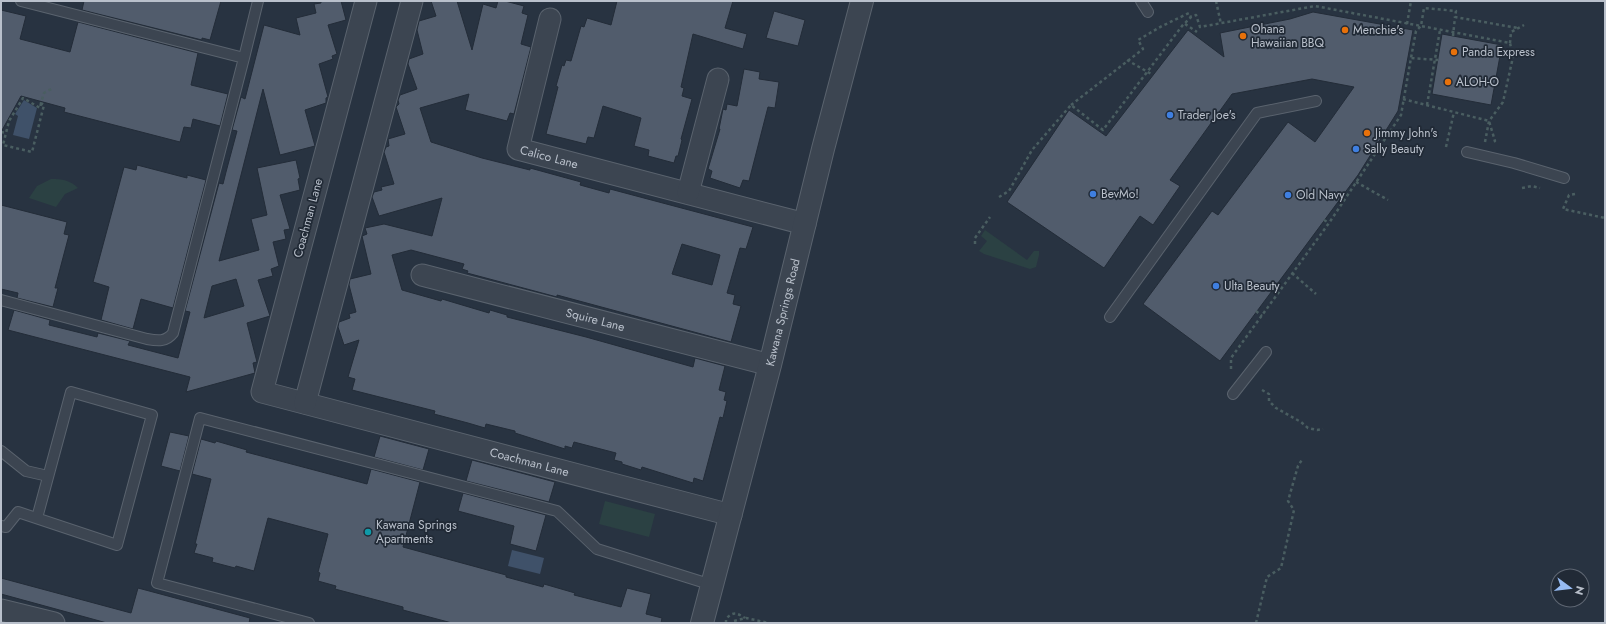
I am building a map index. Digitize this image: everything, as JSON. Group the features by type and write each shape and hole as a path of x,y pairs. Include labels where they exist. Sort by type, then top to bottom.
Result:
{"street":[{"name":"Coachman Lane","path":"366,1 262,392 731,515"},
{"path":"305,404 412,1"},
{"name":"Kawana Springs Road","path":"702,623 770,365 862,1"},
{"name":"Calico Lane","path":"550,19 518,149 805,224"},
{"path":"688,193 718,79"},
{"name":"Squire Lane","path":"422,275 770,365"},
{"path":"1,610 54,623"}],"lane":[{"path":"21,1 244,58"},
{"path":"1,300 147,339 160,341 169,338 173,333 258,1"},
{"path":"1141,1 1148,12"},
{"path":"1110,317 1257,113 1316,101"},
{"path":"1467,152 1514,163 1564,178"},
{"path":"1233,394 1266,352"},
{"path":"1,526 6,527 18,512 117,545 152,415 71,392 37,518"},
{"path":"309,623 157,583 200,418 557,511 597,549 712,585"},
{"path":"1,451 26,471 48,476"}],"path":[{"path":"1216,1 1221,24"},
{"path":"1407,24 1411,1"},
{"path":"1185,24 1196,33 1200,27 1315,6 1510,44"},
{"path":"1231,369 1231,358 1328,223 1401,115 1416,31 1421,26 1424,8 1456,11 1453,36"},
{"path":"1000,197 1009,191 1032,150 1070,105 1143,49 1138,40 1189,13 1191,17"},
{"path":"1070,105 1103,130 1191,17 1196,15 1200,27"},
{"path":"1455,17 1518,28"},
{"path":"1489,121 1495,142 1485,144 1489,121 1503,102 1513,57 1510,44 1511,32 1524,25"},
{"path":"1427,105 1432,86 1434,61 1440,30"},
{"path":"1411,58 1434,61 1438,60"},
{"path":"1127,60 1153,75"},
{"path":"41,103 44,106 32,152 4,145 9,121 23,98 40,108 41,103 44,93 53,88"},
{"path":"1403,99 1489,121"},
{"path":"1446,147 1454,112"},
{"path":"1,132 6,133"},
{"path":"1356,182 1388,200"},
{"path":"1522,188 1532,186 1540,188"},
{"path":"1575,194 1569,195 1563,209 1605,218"},
{"path":"974,244 975,238 990,217"},
{"path":"1324,220 1328,223"},
{"path":"1292,273 1316,294"},
{"path":"1256,312 1262,316"},
{"path":"1262,390 1269,394 1269,401 1276,408 1301,422 1308,428 1317,430 1323,429"},
{"path":"1256,623 1267,577 1281,568 1294,510 1288,501 1298,466 1303,458"},
{"path":"726,623 726,619 736,612 746,618 769,623"},
{"path":"734,621 746,618"}],"green space":[{"path":"51,179 66,180 78,188 65,194 56,207 29,198 37,186"},
{"path":"985,230 1027,260 1034,251 1039,251 1036,267 1030,269 979,251 987,241 981,236"},
{"path":"605,501 655,514 649,537 599,524"}],"water":[{"path":"24,100 37,108 29,139 13,135 18,116 15,114"},
{"path":"512,550 544,558 540,574 508,566"}],"building":[{"path":"84,1 221,1 210,40 202,38 202,40 82,10"},
{"path":"321,1 341,1 346,20 328,25 337,54 332,56 333,59 319,64 328,97 326,98 326,103 305,110 315,146 280,155 263,89 219,261 259,250 251,219 267,215 257,168 296,160 300,178 298,179 300,190 280,195 290,229 284,230 286,239 273,242 279,266 271,269 273,276 258,280 270,316 247,323 257,362 253,363 255,373 186,392 190,377 8,330 14,310 50,320 49,325 97,337 98,333 130,341 128,345 178,358 190,312 185,311 219,183 223,184 237,131 232,130 241,97 245,99 264,25 300,35 296,18 316,13 314,4 321,3","holes":["236,279 244,306 204,318 212,286"]},
{"path":"431,1 457,1 472,50 483,4 496,8 498,1 505,1 524,6 522,13 528,15 521,44 531,47 514,114 510,113 507,121 465,110 469,94 420,108 431,142 482,158 530,170 530,168 581,182 580,185 609,193 610,189 753,227 746,249 740,248 727,293 735,295 733,304 741,306 731,342 557,295 557,297 467,273 468,271 462,269 464,264 411,250 392,255 402,290 441,301 442,299 489,313 490,310 507,315 507,317 693,367 695,358 725,366 719,390 726,392 724,400 727,401 723,418 720,417 703,481 694,478 693,483 642,467 641,470 614,460 616,453 574,442 572,448 565,446 565,449 515,433 515,431 486,424 485,428 434,414 435,411 352,390 355,379 348,377 359,340 344,345 338,327 339,322 350,318 349,314 356,312 349,285 350,279 371,274 362,236 367,234 365,228 384,224 432,236 442,198 379,216 372,197 374,192 382,190 381,187 394,184 384,152 386,147 389,146 388,139 405,134 396,107 399,104 398,100 400,95 417,89 408,64 409,59 423,54 417,30 419,21 436,16","holes":["682,244 720,255 712,285 672,274"]},
{"path":"617,1 733,1 725,28 747,34 743,49 693,34 681,87 684,88 682,96 692,99 678,156 676,156 674,163 648,156 649,150 634,146 641,118 603,106 594,138 588,137 586,144 546,134 562,65 564,66 566,60 571,61 581,26 584,27 587,18 611,25"},
{"path":"1,10 26,16 20,39 70,52 78,22 198,53 191,85 228,94 220,126 193,119 191,128 184,127 180,142 64,112 65,108 21,96 1,132"},
{"path":"774,11 805,20 798,46 766,38"},
{"path":"1313,12 1413,30 1398,111 1358,175 1220,361 1143,304 1212,211 1218,215 1288,122 1315,142 1354,87 1312,79 1232,94 1170,180 1180,186 1153,225 1140,216 1104,268 1007,202 1069,110 1106,136 1188,30 1224,57 1220,33 1290,19"},
{"path":"1442,34 1502,45 1491,105 1432,94"},
{"path":"744,69 760,72 759,79 779,82 775,108 768,107 749,181 743,180 740,188 710,178 712,171 708,169 720,129 723,109 726,110 727,104 737,106"},
{"path":"137,165 187,178 187,175 206,180 173,308 141,299 133,329 101,320 109,287 93,282 124,167 136,170"},
{"path":"1,205 67,222 64,234 69,235 55,288 58,288 53,307 17,298 18,293 1,289"},
{"path":"170,432 189,436 180,471 161,466"},
{"path":"380,436 429,449 423,470 374,457"},
{"name":"Kawana Springs Apartments","path":"201,439 215,443 216,441 247,450 246,452 367,484 371,469 420,482 403,547 506,575 506,577 543,587 544,584 575,593 574,595 621,607 627,588 651,594 646,614 662,618 661,623 452,623 403,610 403,607 335,589 336,586 318,581 320,573 318,572 328,534 268,518 254,571 212,562 213,558 194,553 211,479 192,474"},
{"path":"472,460 555,482 549,502 466,481"},
{"path":"463,493 546,515 536,551 510,544 514,526 458,511"},
{"path":"1,578 131,613 138,588 250,618 249,623 107,623 1,594"}],"place":[{"name":"Menchie's","path":"1345,30"},
{"name":"Ohana Hawaiian BBQ","path":"1243,36"},
{"name":"Panda Express","path":"1454,52"},
{"name":"ALOH-O","path":"1448,82"},
{"name":"Trader Joe's","path":"1170,115"},
{"name":"Jimmy John's","path":"1367,133"},
{"name":"Sally Beauty","path":"1356,149"},
{"name":"BevMo!","path":"1093,194"},
{"name":"Old Navy","path":"1288,195"},
{"name":"Ulta Beauty","path":"1216,286"},
{"name":"Kawana Springs Apartments","path":"368,532"}]}
